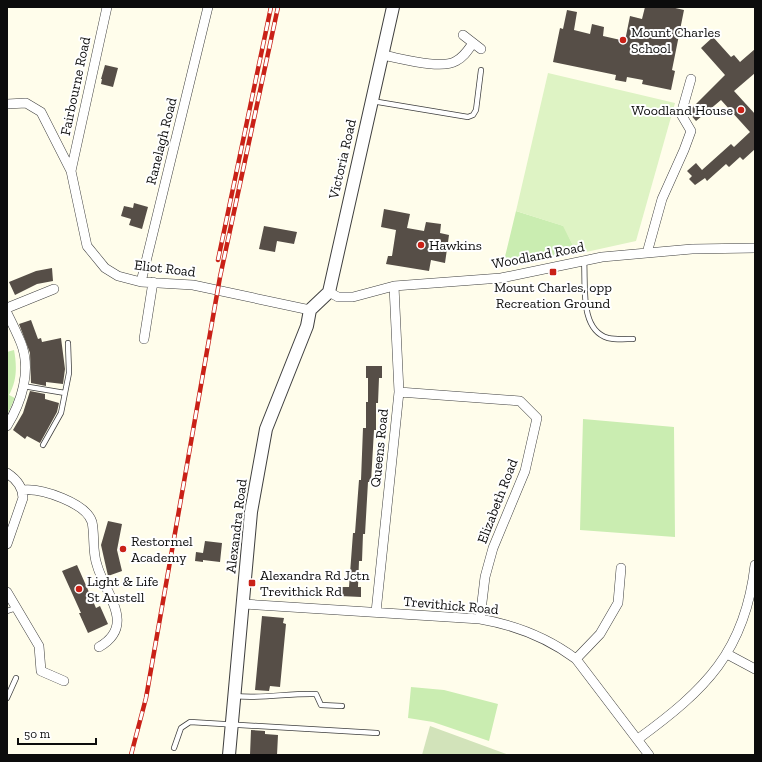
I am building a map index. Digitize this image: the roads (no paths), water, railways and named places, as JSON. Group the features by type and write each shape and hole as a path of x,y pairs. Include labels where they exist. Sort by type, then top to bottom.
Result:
{"street":[{"name":"Fairbourne Road","path":"71,171 107,7"},
{"name":"Ranelagh Road","path":"141,282 208,7"},
{"name":"Victoria Road","path":"329,292 392,7"},
{"path":"463,35 481,49"},
{"path":"382,55 428,63 452,63 464,56 473,43"},
{"path":"647,253 662,199 691,131 681,114 691,79"},
{"name":"Eliot Road","path":"7,104 26,103 41,112 71,171 87,246 105,268 118,276 141,282 193,285 310,310"},
{"name":"Woodland Road","path":"329,292 338,297 353,297 394,286 501,278 584,260 647,253 755,248"},
{"path":"144,339 153,282"},
{"name":"Queens Road","path":"376,612 399,392 394,286"},
{"path":"7,308 54,289"},
{"path":"310,310 329,292"},
{"name":"Alexandra Road","path":"229,755 251,512 266,429 307,326 310,310"},
{"path":"7,313 22,344 24,353 23,386 16,410 7,426"},
{"name":"Elizabeth Road","path":"399,392 520,401 536,418 525,471 493,548 485,577 480,619"},
{"path":"7,472 14,478 23,490 23,498 7,544"},
{"path":"23,490 32,489 49,492 65,499 86,513 91,521 97,565 110,592 116,613 117,631 111,640 99,647"},
{"path":"638,739 675,712 713,676 740,630 754,581 755,564"},
{"path":"576,659 600,634 618,603 621,568"},
{"path":"7,592 39,646 41,671 64,681"},
{"name":"Trevithick Road","path":"243,604 480,619 500,622 546,639 576,659 649,755"},
{"path":"727,654 755,669"}],"lane":[{"path":"371,100 468,117 473,115 476,110 481,70"},
{"path":"584,260 588,318 593,328 607,338 634,339"},
{"path":"43,445 61,413 68,373 68,343"},
{"path":"23,386 65,393"},
{"path":"7,611 16,608"},
{"path":"7,698 16,678"},
{"path":"235,696 249,698 301,693 316,694 321,704 342,706"},
{"path":"174,748 177,735 186,723 232,724 377,733"}],"railway":[{"path":"218,260 271,7"},
{"path":"131,755 146,698 220,277 278,7"}],"place":[{"name":"Mount Charles School","path":"623,40"},
{"name":"Woodland House","path":"741,110"},
{"name":"Hawkins","path":"421,245"},
{"name":"Mount Charles, opp Recreation Ground","path":"553,272"},
{"name":"Restormel Academy","path":"123,549"},
{"name":"Alexandra Rd Jctn Trevithick Rd","path":"252,583"},
{"name":"Light & Life St Austell","path":"79,589"}]}
